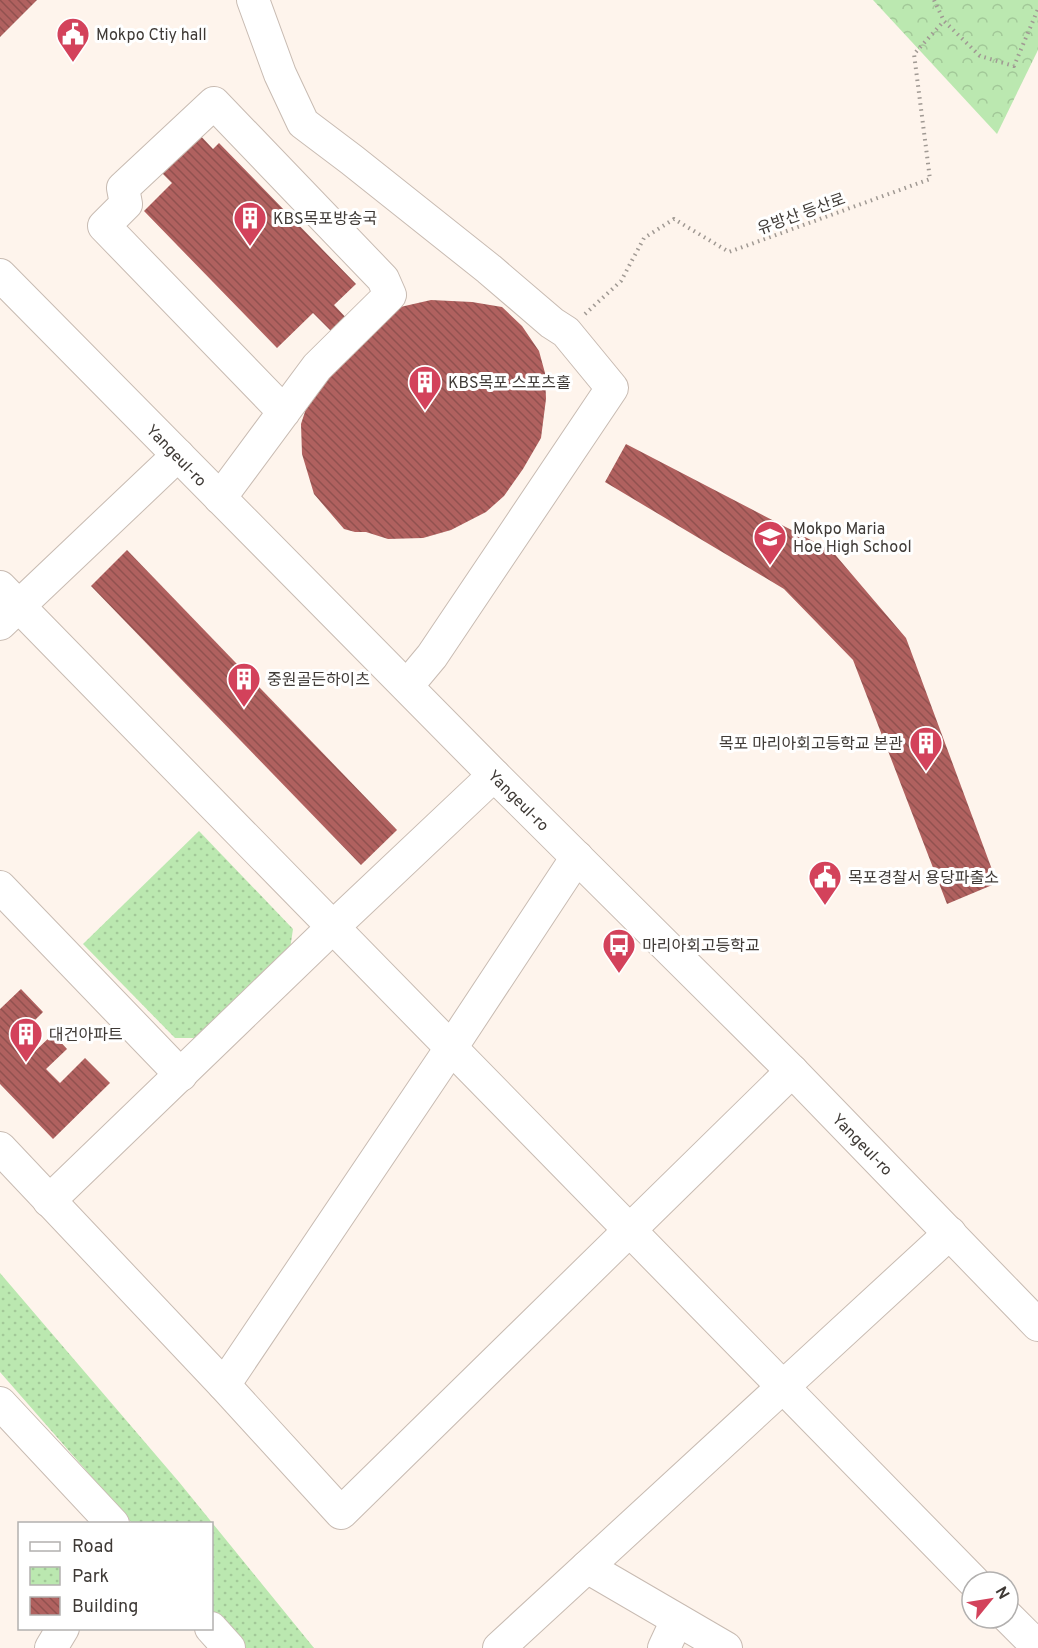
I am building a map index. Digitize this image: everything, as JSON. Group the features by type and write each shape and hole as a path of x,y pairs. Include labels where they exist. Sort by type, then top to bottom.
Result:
{"street":[{"path":"253,0 280,74 303,123 566,332 612,388 432,656 406,686"},
{"path":"219,498 284,412 317,367 390,295 383,279 214,103 123,188 126,204 104,226 284,412"},
{"name":"Yangeul-ro","path":"0,275 494,775 792,1071 1038,1325"},
{"path":"178,455 6,606 333,927 962,1570"},
{"path":"49,1201 494,775"},
{"path":"224,1385 577,857"},
{"path":"0,887 181,1075"},
{"path":"0,1148 224,1385 341,1513 792,1071"},
{"path":"499,1648 950,1233"},
{"path":"0,1403 111,1522"},
{"path":"587,1567 726,1648"},
{"path":"664,1648 677,1620"},
{"path":"51,1648 62,1630"},
{"path":"212,1630 229,1648"},
{"path":"1020,1630 1033,1644"}],"path":[{"path":"934,0 944,21 980,56 1014,66 1038,9"},
{"name":"유방산 등산로","path":"566,332 621,281 644,238 674,219 729,252 930,179 914,54 944,21"}],"green space":[{"path":"873,0 1038,0 1038,50 997,134"},
{"path":"199,831 293,929 290,949 197,1038 175,1038 83,944"},
{"path":"0,1273 212,1522 131,1522 0,1372"},
{"path":"213,1524 314,1648 241,1648 213,1616"}],"building":[{"path":"0,0 37,0 0,37"},
{"name":"KBS목포방송국","path":"197,132 213,149 219,143 356,284 334,305 351,323 335,335 313,313 277,348 144,211 172,183 159,170"},
{"name":"KBS목포 스포츠홀","path":"431,300 472,302 502,307 522,326 539,351 545,373 546,399 541,438 504,496 486,512 451,530 423,538 388,539 366,532 344,529 314,494 302,454 301,424 313,387 396,308"},
{"name":"목포 마리아회고등학교 본관","path":"626,444 832,551 906,638 997,883 947,904 853,660 784,589 605,482"},
{"name":"중원골든하이츠","path":"127,550 397,830 361,865 91,586"},
{"name":"대건아파트","path":"21,989 43,1012 18,1037 33,1053 53,1034 67,1049 46,1069 60,1083 85,1058 110,1083 53,1139 0,1084 0,1009"}],"place":[{"name":"Mokpo Ctiy hall","path":"73,63"},
{"name":"KBS목포방송국","path":"250,247"},
{"name":"KBS목포 스포츠홀","path":"425,411"},
{"name":"Mokpo Maria Hoe High School","path":"770,566"},
{"name":"중원골든하이츠","path":"244,708"},
{"name":"목포 마리아회고등학교 본관","path":"926,772"},
{"name":"목포경찰서 용당파출소","path":"825,906"},
{"name":"마리아회고등학교","path":"619,974"},
{"name":"대건아파트","path":"26,1063"}]}
